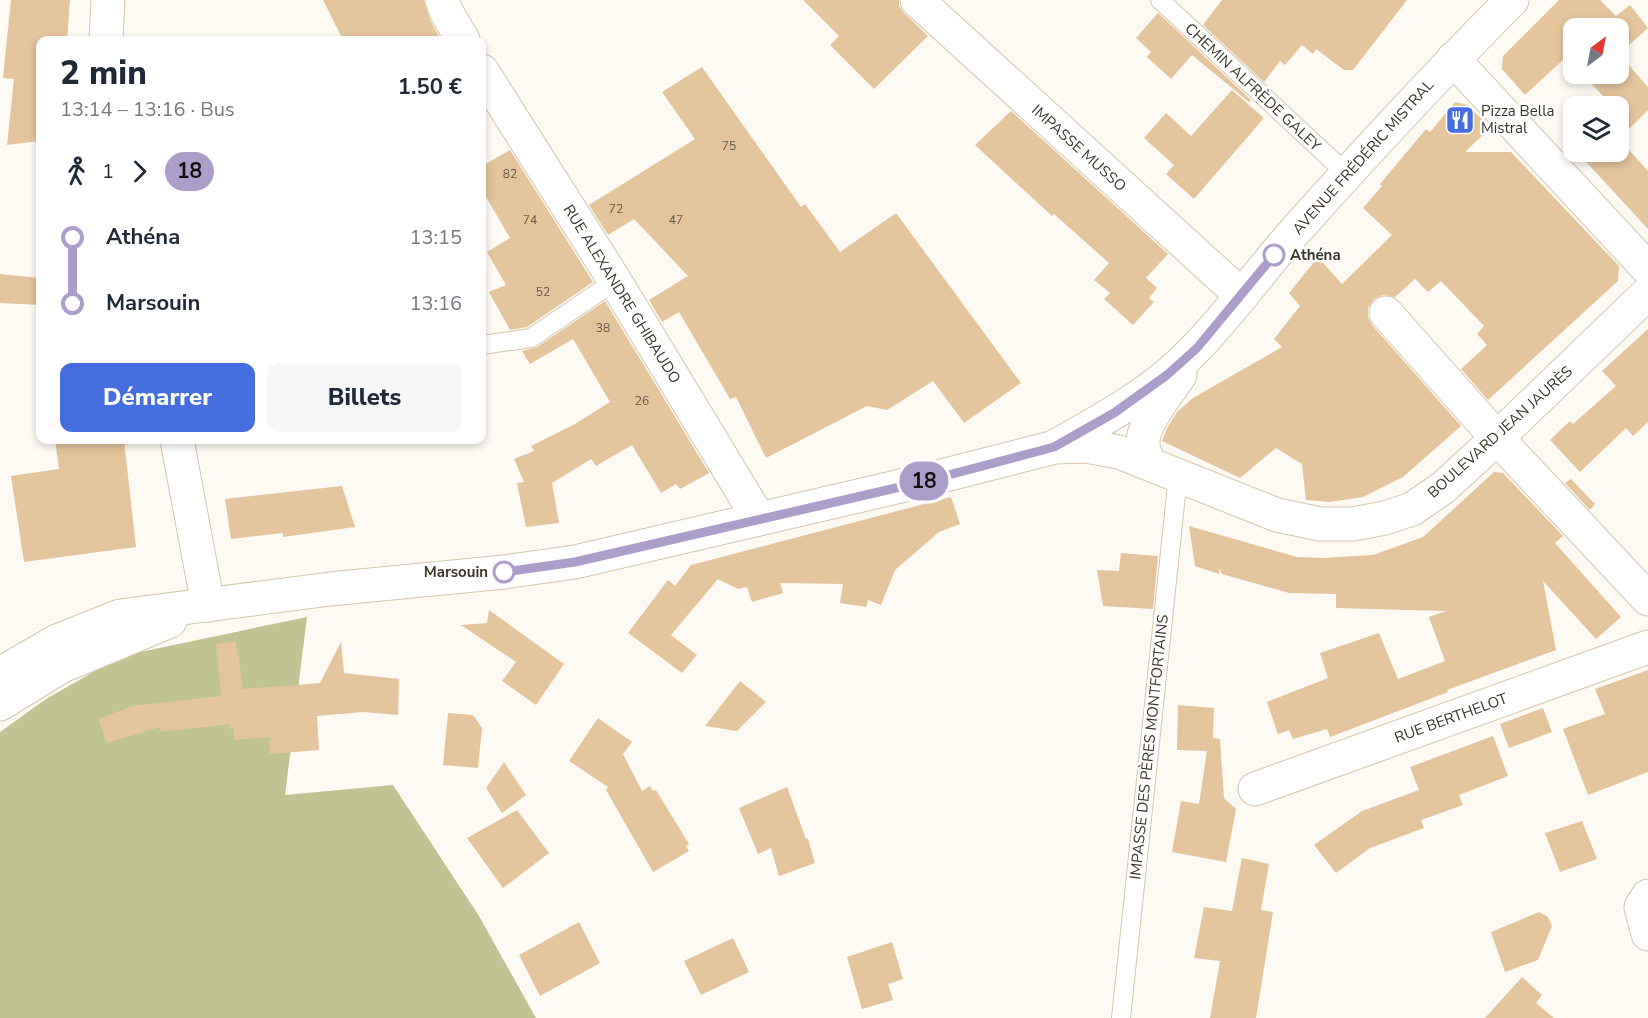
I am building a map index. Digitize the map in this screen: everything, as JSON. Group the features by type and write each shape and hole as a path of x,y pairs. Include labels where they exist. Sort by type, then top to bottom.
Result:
{"main road":[{"path":"106,36 108,0"},
{"path":"442,0 461,36"},
{"name":"IMPASSE MUSSO","path":"917,0 1241,295"},
{"name":"AVENUE FRÉDÉRIC MISTRAL","path":"1165,471 1146,456 1143,444 1145,430 1197,348 1274,255 1347,174 1453,59 1512,0"},
{"path":"1453,59 1648,269"},
{"name":"RUE ALEXANDRE GHIBAUDO","path":"486,77 615,281 759,519"},
{"name":"BOULEVARD JEAN JAURÈS","path":"1054,447 1086,446 1119,452 1276,515 1320,524 1353,524 1385,518 1412,509 1444,487 1648,293"},
{"path":"1386,313 1497,438 1648,599"},
{"name":"AVENUE FRÉDÉRIC MISTRAL","path":"1054,447 1114,413 1167,375 1197,348"},
{"path":"178,444 208,605"},
{"path":"0,674 57,641 120,616 330,589 504,572 575,562 922,482 1054,447"},
{"path":"0,704 63,666 208,605"},
{"name":"RUE BERTHELOT","path":"1255,789 1648,647"},
{"path":"1648,896 1641,907 1648,934"}],"lane":[{"name":"CHEMIN ALFRÈDE GALEY","path":"1160,0 1347,174"},
{"path":"486,344 531,338 615,281"},
{"name":"IMPASSE DES PÈRES MONTFORTAINS","path":"1121,1018 1165,471"}],"green space":[{"path":"307,617 285,795 393,785 479,916 536,1018 0,1018 0,732 46,699 121,656"}],"building":[{"path":"11,0 70,0 67,36 36,36 36,141 7,145 14,79 3,78"},
{"path":"323,0 424,0 430,20 439,36 341,36"},
{"path":"803,0 899,0 899,6 904,13 928,36 874,89 830,45 839,36"},
{"path":"1222,0 1407,0 1353,70 1344,70 1316,49 1313,54 1302,45 1285,65 1280,61 1264,82 1203,25"},
{"path":"1559,0 1600,0 1616,16 1630,5 1648,28 1629,45 1629,18 1563,18 1563,60 1525,95 1502,69 1503,56"},
{"path":"1158,13 1251,100 1249,102 1192,55 1171,79 1147,57 1151,52 1136,38"},
{"path":"1629,65 1648,87 1648,110 1629,129 1629,96 1603,96 1592,84 1629,84"},
{"path":"702,67 801,207 805,204 840,252 896,213 1021,383 964,423 933,381 887,410 867,406 766,458 736,397 730,399 679,312 662,322 649,300 688,276 634,219 608,235 589,205 695,139 662,92"},
{"path":"1232,90 1264,118 1194,199 1166,174 1174,165 1144,138 1166,113 1191,136"},
{"path":"1455,102 1468,105 1490,128 1465,152 1511,152 1619,266 1618,281 1488,400 1461,369 1487,345 1477,334 1484,326 1441,281 1428,292 1415,279 1395,297 1383,295 1374,299 1368,308 1368,317 1372,325 1461,426 1403,477 1363,497 1330,502 1306,500 1302,464 1276,448 1240,478 1162,441 1177,412 1193,398 1282,347 1274,339 1300,306 1289,293 1318,257 1342,284 1392,235 1363,208 1426,129 1430,132"},
{"path":"1011,111 1168,254 1146,278 1157,288 1149,298 1154,302 1133,325 1104,299 1110,293 1094,280 1109,263 1054,214 1052,216 975,145"},
{"path":"510,150 593,282 527,327 510,330 489,292 506,285 487,252 510,238 486,197 486,164"},
{"path":"1629,150 1648,171 1648,229 1586,162 1629,162"},
{"path":"0,274 36,278 36,305 0,303"},
{"path":"605,301 709,473 680,489 676,484 661,493 632,445 596,466 591,459 552,483 559,523 526,527 517,483 524,482 514,459 534,451 531,446 575,424 610,402 573,339 530,364 522,351 537,347"},
{"path":"1648,329 1648,422 1633,436 1626,428 1580,472 1550,440 1570,421 1573,424 1616,386 1602,371"},
{"path":"56,444 124,444 136,547 24,562 11,476 59,469"},
{"path":"1494,472 1503,473 1563,536 1555,543 1621,617 1596,639 1543,581 1556,650 1447,690 1448,692 1330,737 1327,729 1293,739 1289,730 1278,734 1267,702 1328,678 1320,653 1379,633 1398,679 1445,661 1429,617 1446,611 1336,608 1336,594 1289,593 1222,574 1220,568 1219,574 1195,566 1189,526 1297,557 1373,555 1423,537"},
{"path":"1571,479 1595,504 1590,510 1565,483"},
{"path":"342,486 355,527 283,537 283,533 231,539 225,499"},
{"path":"951,497 960,524 939,532 895,570 881,605 868,600 866,607 840,603 843,584 780,583 783,593 752,602 747,587 738,589 718,579 671,635 697,655 682,673 628,633 668,580 675,586 691,565"},
{"path":"1121,553 1158,556 1153,609 1103,606 1097,570 1119,571"},
{"path":"489,610 564,664 536,705 502,681 516,662 461,625 487,623"},
{"path":"236,641 243,689 320,683 341,642 344,673 399,679 398,715 363,712 317,716 319,750 270,754 269,737 235,740 233,728 229,729 229,724 161,732 160,727 107,743 98,719 132,706 221,696 216,644"},
{"path":"1648,670 1648,772 1588,795 1563,729 1605,714 1595,689"},
{"path":"740,681 766,702 737,731 705,726"},
{"path":"1178,705 1214,708 1213,738 1220,739 1224,798 1236,809 1226,862 1172,852 1181,801 1199,804 1207,751 1177,750"},
{"path":"1543,708 1552,732 1509,748 1500,724"},
{"path":"448,713 473,715 482,728 478,768 443,765"},
{"path":"598,718 632,742 623,754 642,791 650,786 653,791 656,790 689,844 686,846 689,851 653,872 606,790 608,787 569,761"},
{"path":"1493,736 1508,776 1459,795 1463,805 1421,820 1424,828 1370,848 1336,873 1314,845 1362,811 1419,790 1410,767"},
{"path":"504,762 526,795 502,813 486,788"},
{"path":"787,787 815,863 779,876 771,848 758,854 739,808"},
{"path":"517,810 549,853 503,888 467,838"},
{"path":"1582,821 1597,859 1560,872 1545,833"},
{"path":"1242,858 1269,864 1261,910 1273,912 1256,1018 1210,1018 1220,961 1194,958 1204,907 1232,911"},
{"path":"1539,912 1548,917 1552,926 1538,960 1505,972 1491,932"},
{"path":"579,922 600,963 540,996 519,955"},
{"path":"733,938 749,972 701,995 684,961"},
{"path":"892,942 903,979 888,984 893,1000 862,1009 847,957"},
{"path":"1522,977 1542,995 1536,1003 1554,1018 1485,1018"}],"bus line":[{"name":"18","path":"504,572 575,562 922,482 1054,447 1114,413 1167,375 1197,348 1274,255"}],"place":[{"name":"Pizza Bella Mistral","path":"1460,120"},
{"name":"Athéna","path":"1274,255"},
{"name":"Marsouin","path":"504,572"}]}
